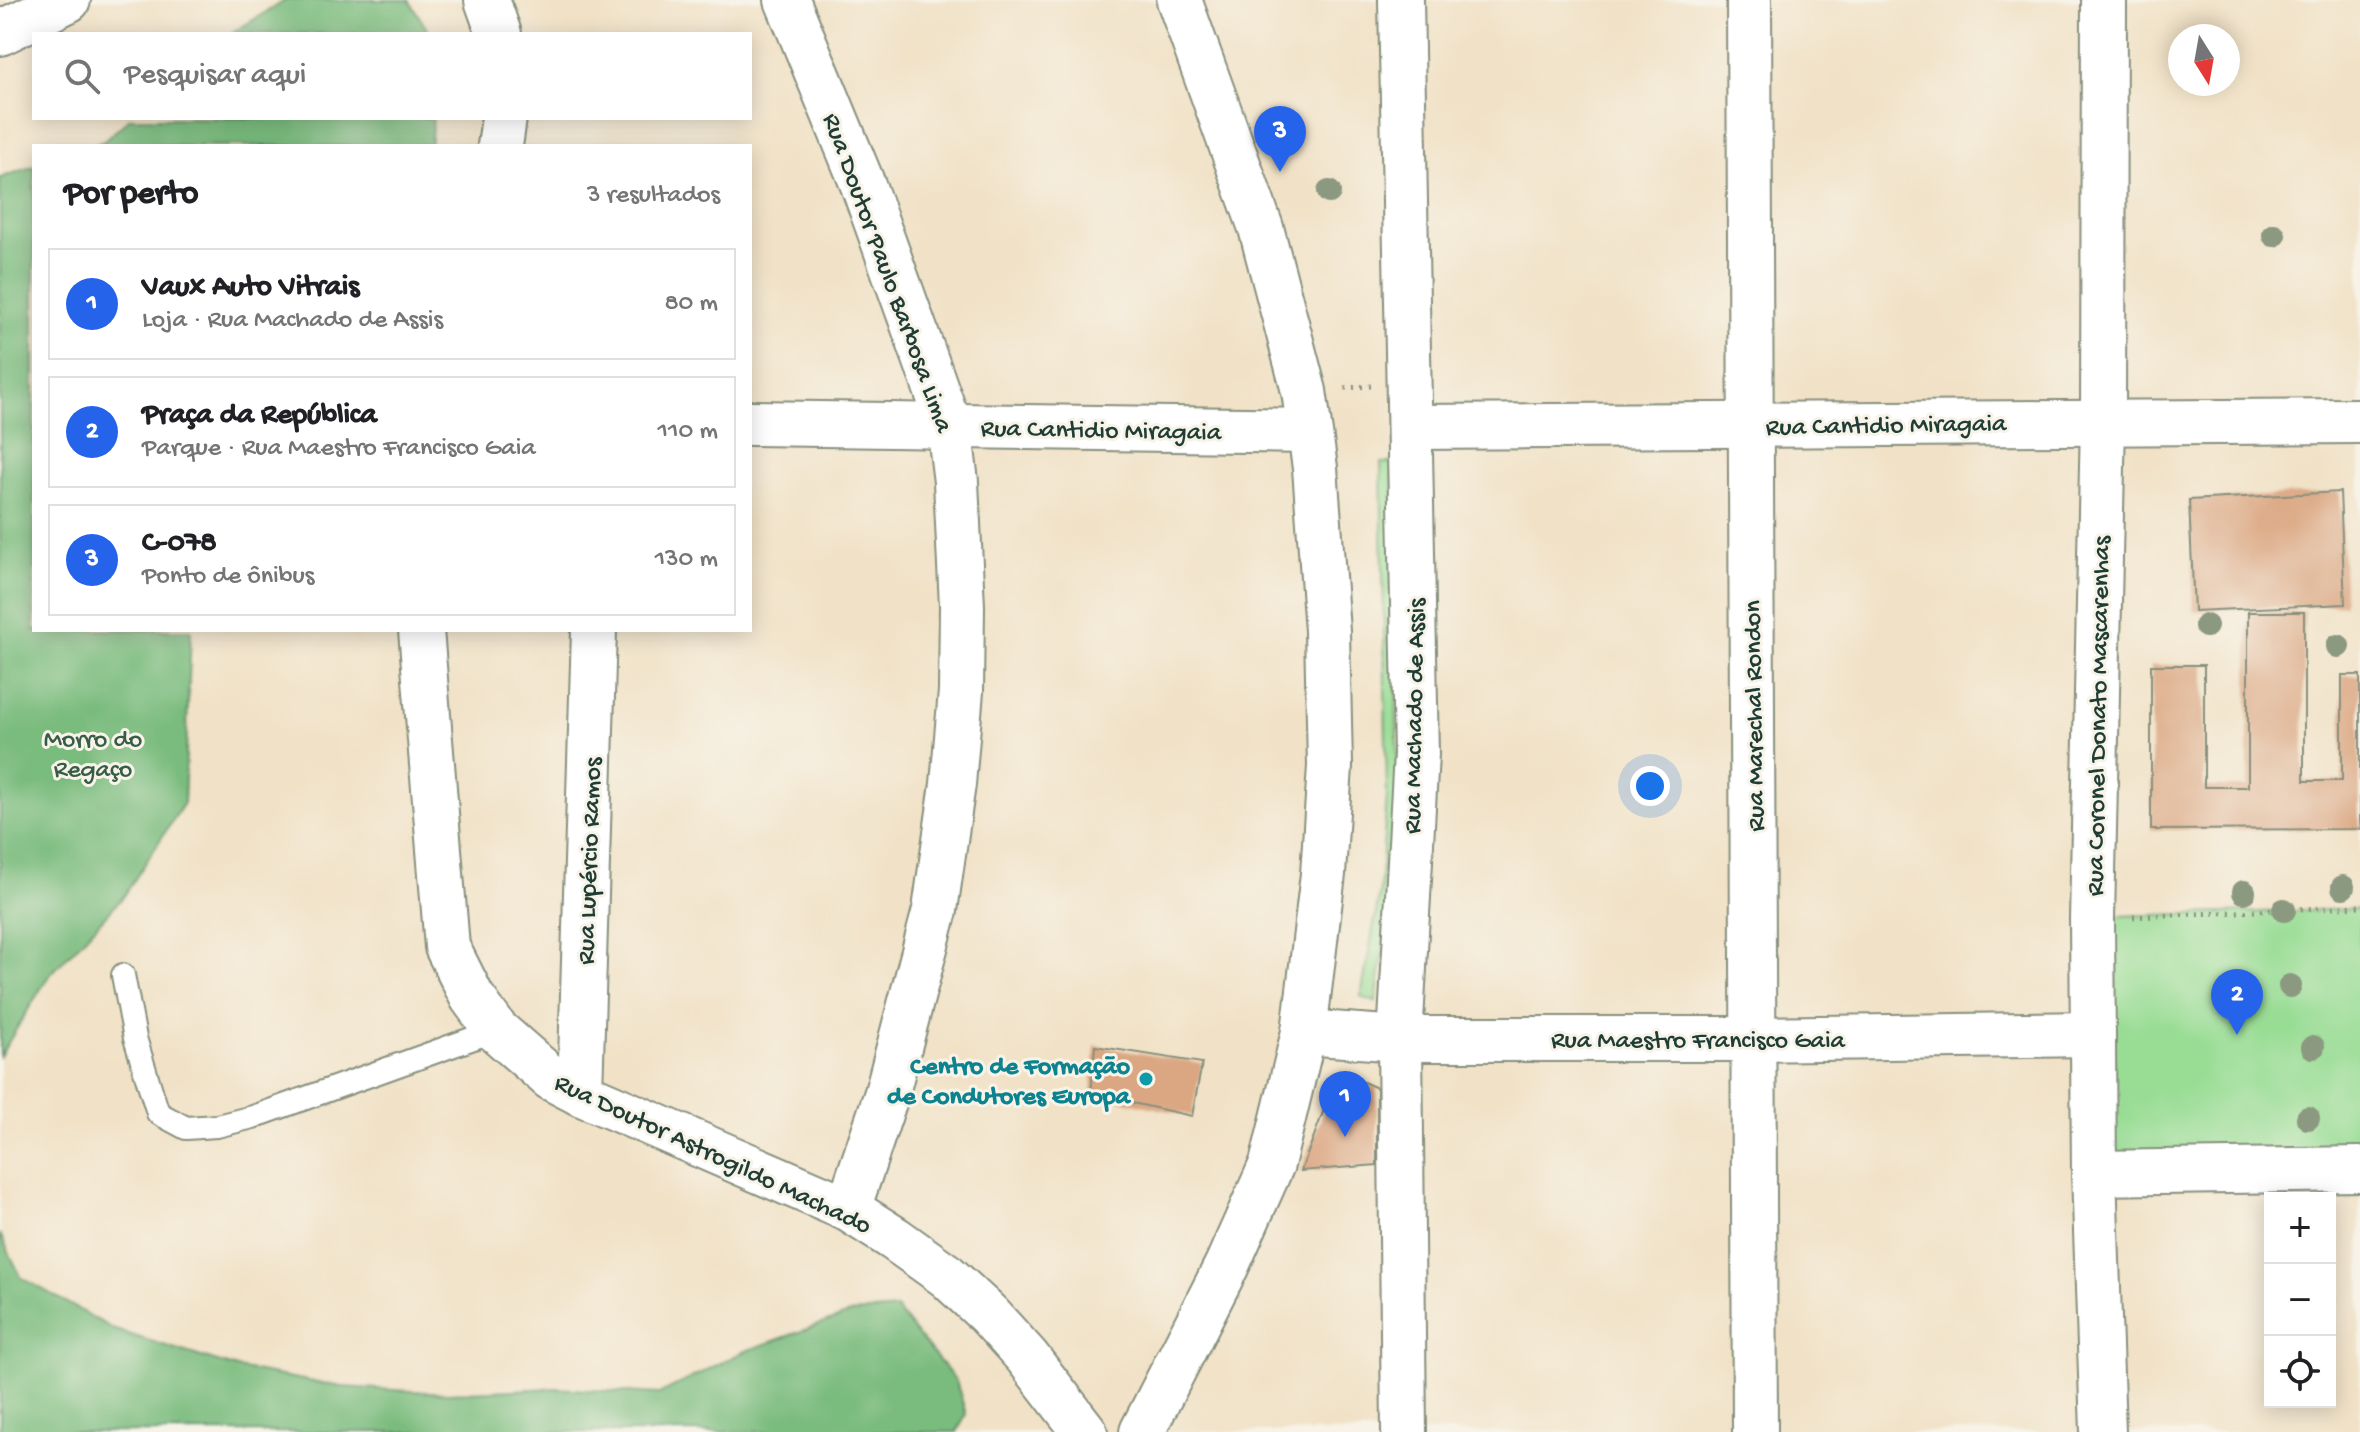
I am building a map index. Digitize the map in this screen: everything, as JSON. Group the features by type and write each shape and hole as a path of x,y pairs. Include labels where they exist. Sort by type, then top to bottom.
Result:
{"street":[{"path":"0,33 68,0"},
{"path":"487,0 498,32"},
{"name":"Rua Doutor Paulo Barbosa Lima","path":"787,0 863,185 949,425 956,482 962,606 961,691 953,784 935,910 887,1093 848,1209"},
{"path":"1142,1432 1227,1265 1272,1164 1304,1032 1323,874 1330,766 1327,631 1315,468 1304,391 1261,228 1179,0"},
{"name":"Rua Machado de Assis","path":"1401,0 1412,427 1416,754 1400,1039 1404,1432"},
{"name":"Rua Marechal Rondon","path":"1749,0 1755,1432"},
{"name":"Rua Coronel Donato Mascarenhas","path":"2103,1432 2094,1173 2092,919 2103,421 2104,0"},
{"path":"500,144 504,120"},
{"name":"Rua Cantidio Miragaia","path":"1412,427 2360,421"},
{"name":"Rua Cantidio Miragaia","path":"752,423 1309,431"},
{"name":"Rua Doutor Astrogildo Machado","path":"421,632 447,947 472,997 496,1030 551,1078 848,1209 947,1276 989,1315 1027,1357 1085,1432"},
{"name":"Rua Lupércio Ramos","path":"580,1093 594,632"},
{"name":"Rua Maestro Francisco Gaia","path":"1304,1032 1400,1039 1755,1039 2093,1034"},
{"path":"2094,1173 2360,1169"}],"lane":[{"path":"123,975 135,1038 158,1113 186,1128 217,1126 253,1117 496,1030"}],"path":[{"path":"1333,389 1380,385"},
{"path":"2092,919 2360,906"}],"green space":[{"path":"286,0 409,0 429,32 233,32"},
{"path":"128,120 433,120 430,144 96,144 104,141"},
{"name":"Morro do Regaço","path":"32,167 32,632 191,632 184,803 124,896 48,977 0,1056 0,178"},
{"path":"1381,463 1393,463 1398,806 1391,892 1376,1002 1361,997 1380,891 1387,796"},
{"path":"2360,909 2360,1153 2113,1155 2115,916"},
{"path":"0,1234 21,1277 115,1330 237,1368 342,1387 447,1393 554,1388 659,1394 743,1352 852,1313 896,1309 956,1381 966,1414 957,1432 0,1432"}],"building":[{"path":"2340,492 2345,604 2194,611 2189,500"},
{"path":"2248,612 2304,612 2304,781 2342,781 2342,675 2360,675 2360,829 2151,830 2151,665 2204,665 2204,787 2248,787"},
{"name":"Centro de Formação de Condutores Europa","path":"1095,1046 1202,1063 1192,1116 1091,1094"},
{"path":"1361,1081 1377,1088 1377,1165 1301,1171 1331,1091 1340,1083"}],"place":[{"name":"C-078","path":"1280,172"},
{"name":"Praça da República","path":"2237,1035"},
{"name":"Centro de Formação de Condutores Europa","path":"1146,1079"},
{"name":"Vaux Auto Vitrais","path":"1345,1137"}]}
